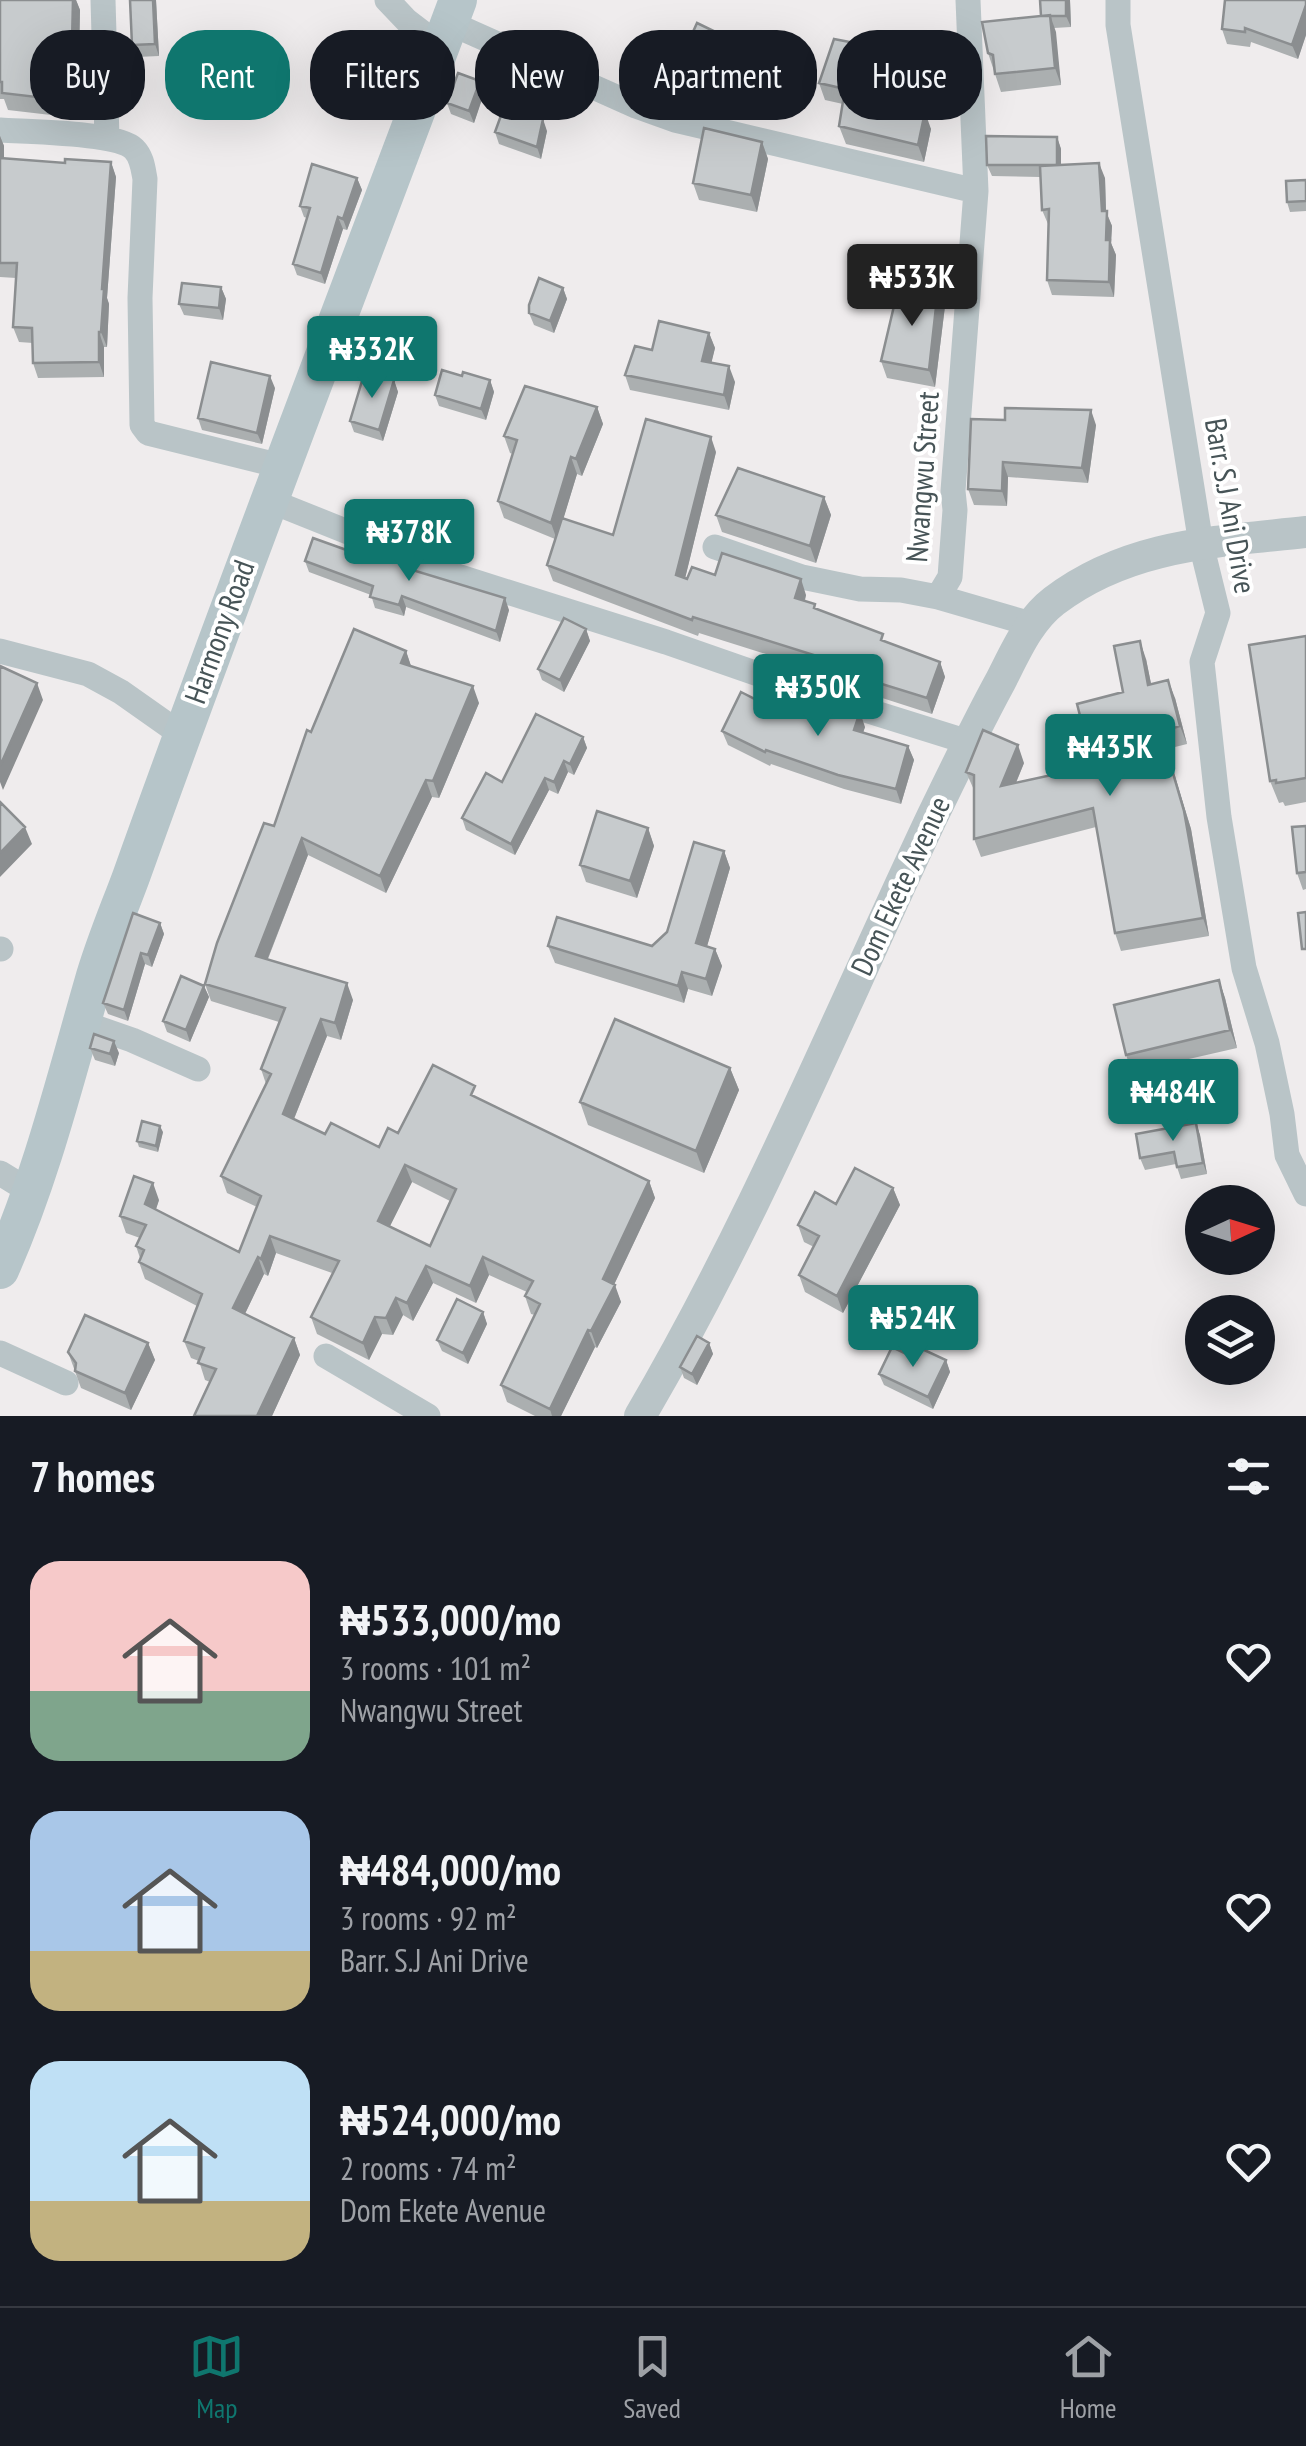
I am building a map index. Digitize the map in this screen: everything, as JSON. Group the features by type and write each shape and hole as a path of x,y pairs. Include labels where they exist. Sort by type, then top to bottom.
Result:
{"main road":[{"name":"Harmony Road","path":"0,1270 15,1183 83,1023 93,982 182,735 450,24"}],"street":[{"path":"102,0 106,138"},
{"path":"387,0 407,21 450,24 675,120 976,191"},
{"name":"Nwangwu Street","path":"938,597 950,577 976,191 968,0"},
{"name":"Barr. S.J Ani Drive","path":"1118,0 1118,25 1201,544 1218,614 1202,662 1219,816 1244,968 1267,1043 1287,1155 1306,1194"},
{"path":"0,130 106,138 132,147 142,162 142,425 148,433 275,483 460,576 968,742"},
{"name":"Dom Ekete Avenue","path":"640,1416 766,1179 968,742 1031,624 1050,604 1102,570 1165,550 1306,532"},
{"path":"715,548 811,579 860,589 900,590 938,597 1031,624"},
{"path":"0,651 88,674 182,735"},
{"path":"83,1023 198,1070"},
{"path":"0,1353 66,1384"},
{"path":"326,1356 428,1416"}],"building":[{"path":"0,0 73,0 72,30 30,30 30,96 2,93"},
{"path":"130,0 153,0 155,44 145,44 145,30 131,30"},
{"path":"1040,0 1066,0 1066,16 1041,16"},
{"path":"1225,0 1306,0 1306,5 1292,45 1245,28 1245,32 1222,29"},
{"path":"1050,15 1055,68 995,74 982,22"},
{"path":"834,39 837,40 837,87 819,83"},
{"path":"458,73 475,79 469,111 455,106"},
{"path":"499,120 543,120 537,147 495,132"},
{"path":"840,120 923,120 918,145 839,126"},
{"path":"704,128 762,142 751,195 693,183"},
{"path":"986,136 1057,137 1057,165 987,165"},
{"path":"0,158 111,162 99,362 33,363 32,328 13,327 17,263 0,263"},
{"path":"1099,163 1102,211 1107,211 1106,240 1110,240 1109,282 1047,280 1049,209 1042,210 1040,166"},
{"path":"312,164 357,178 343,219 338,217 321,273 293,264 310,208 300,206"},
{"path":"1306,180 1306,201 1287,202 1286,181"},
{"path":"539,278 563,288 550,321 529,313"},
{"path":"182,283 221,287 219,308 179,304"},
{"path":"898,289 938,289 929,370 881,361"},
{"path":"659,321 709,333 702,361 729,366 724,395 625,375 635,346 652,350"},
{"path":"211,362 270,376 257,433 198,418"},
{"path":"442,370 490,380 481,409 435,395"},
{"path":"365,371 394,380 379,430 350,421"},
{"path":"525,386 597,407 576,459 571,457 551,523 498,501 517,440 504,436"},
{"path":"1005,408 1091,410 1082,468 1003,462 1002,491 968,489 971,419 1005,420"},
{"path":"646,419 711,437 676,575 687,579 692,567 715,575 722,553 801,579 795,598 883,634 881,640 940,662 927,698 814,663 817,656 693,617 692,620 547,565 562,518 613,535"},
{"path":"738,468 824,497 810,546 716,515"},
{"path":"313,538 380,562 382,553 411,565 409,569 505,598 496,631 402,596 399,605 370,597 373,586 305,561"},
{"path":"564,618 586,629 560,680 538,669"},
{"path":"354,629 406,651 401,663 473,686 433,781 426,780 380,876 302,838 256,956 347,983 335,1023 321,1019 283,1114 325,1134 331,1123 379,1147 388,1128 398,1133 433,1065 475,1086 471,1095 649,1181 603,1279 615,1285 591,1331 588,1330 550,1409 501,1385 540,1304 525,1296 533,1281 483,1257 470,1286 426,1266 407,1303 396,1298 386,1318 375,1317 363,1343 311,1317 339,1261 270,1236 233,1308 294,1338 257,1416 194,1416 216,1369 198,1363 204,1348 184,1341 202,1294 139,1262 144,1250 136,1246 146,1225 120,1216 134,1176 153,1183 145,1204 239,1252 261,1196 221,1176 271,1074 261,1069 285,1008 205,984 264,823 274,826 307,730 311,732","holes":["405,1165 456,1189 430,1246 378,1221"]},
{"path":"1306,636 1306,778 1276,783 1270,781 1249,645"},
{"path":"1140,641 1148,685 1168,680 1180,726 1161,732 1184,811 1203,918 1115,933 1093,808 974,839 974,775 966,772 983,730 1018,745 1001,786 1093,766 1077,704 1123,692 1114,646"},
{"path":"0,666 37,683 0,766"},
{"path":"741,692 790,717 798,693 860,712 854,730 908,746 896,789 765,752 722,731"},
{"path":"536,714 583,737 570,764 564,761 554,782 545,778 511,844 462,818 486,773 502,782"},
{"path":"0,802 25,827 0,853"},
{"path":"597,811 648,828 630,881 580,865"},
{"path":"1306,826 1306,872 1297,873 1292,827"},
{"path":"694,842 724,851 696,943 715,949 706,979 682,972 678,986 548,946 557,917 652,946 667,932"},
{"path":"1306,912 1306,949 1302,949 1298,913"},
{"path":"133,913 160,923 148,955 141,953 124,1010 103,1003"},
{"path":"181,976 204,986 186,1030 163,1021"},
{"path":"1219,980 1230,1030 1126,1055 1114,1005"},
{"path":"615,1019 730,1068 696,1151 580,1102"},
{"path":"94,1034 114,1041 110,1054 90,1048"},
{"path":"142,1121 160,1126 156,1146 137,1141"},
{"path":"1196,1123 1203,1163 1177,1167 1174,1152 1140,1158 1136,1134"},
{"path":"855,1168 893,1188 837,1296 799,1275 819,1236 798,1225 815,1192 836,1204"},
{"path":"457,1299 483,1312 463,1353 437,1340"},
{"path":"85,1315 148,1343 125,1393 75,1371 76,1363 68,1352"},
{"path":"697,1336 709,1343 692,1374 680,1367"},
{"path":"892,1347 917,1359 922,1349 946,1360 928,1397 879,1374"}]}
